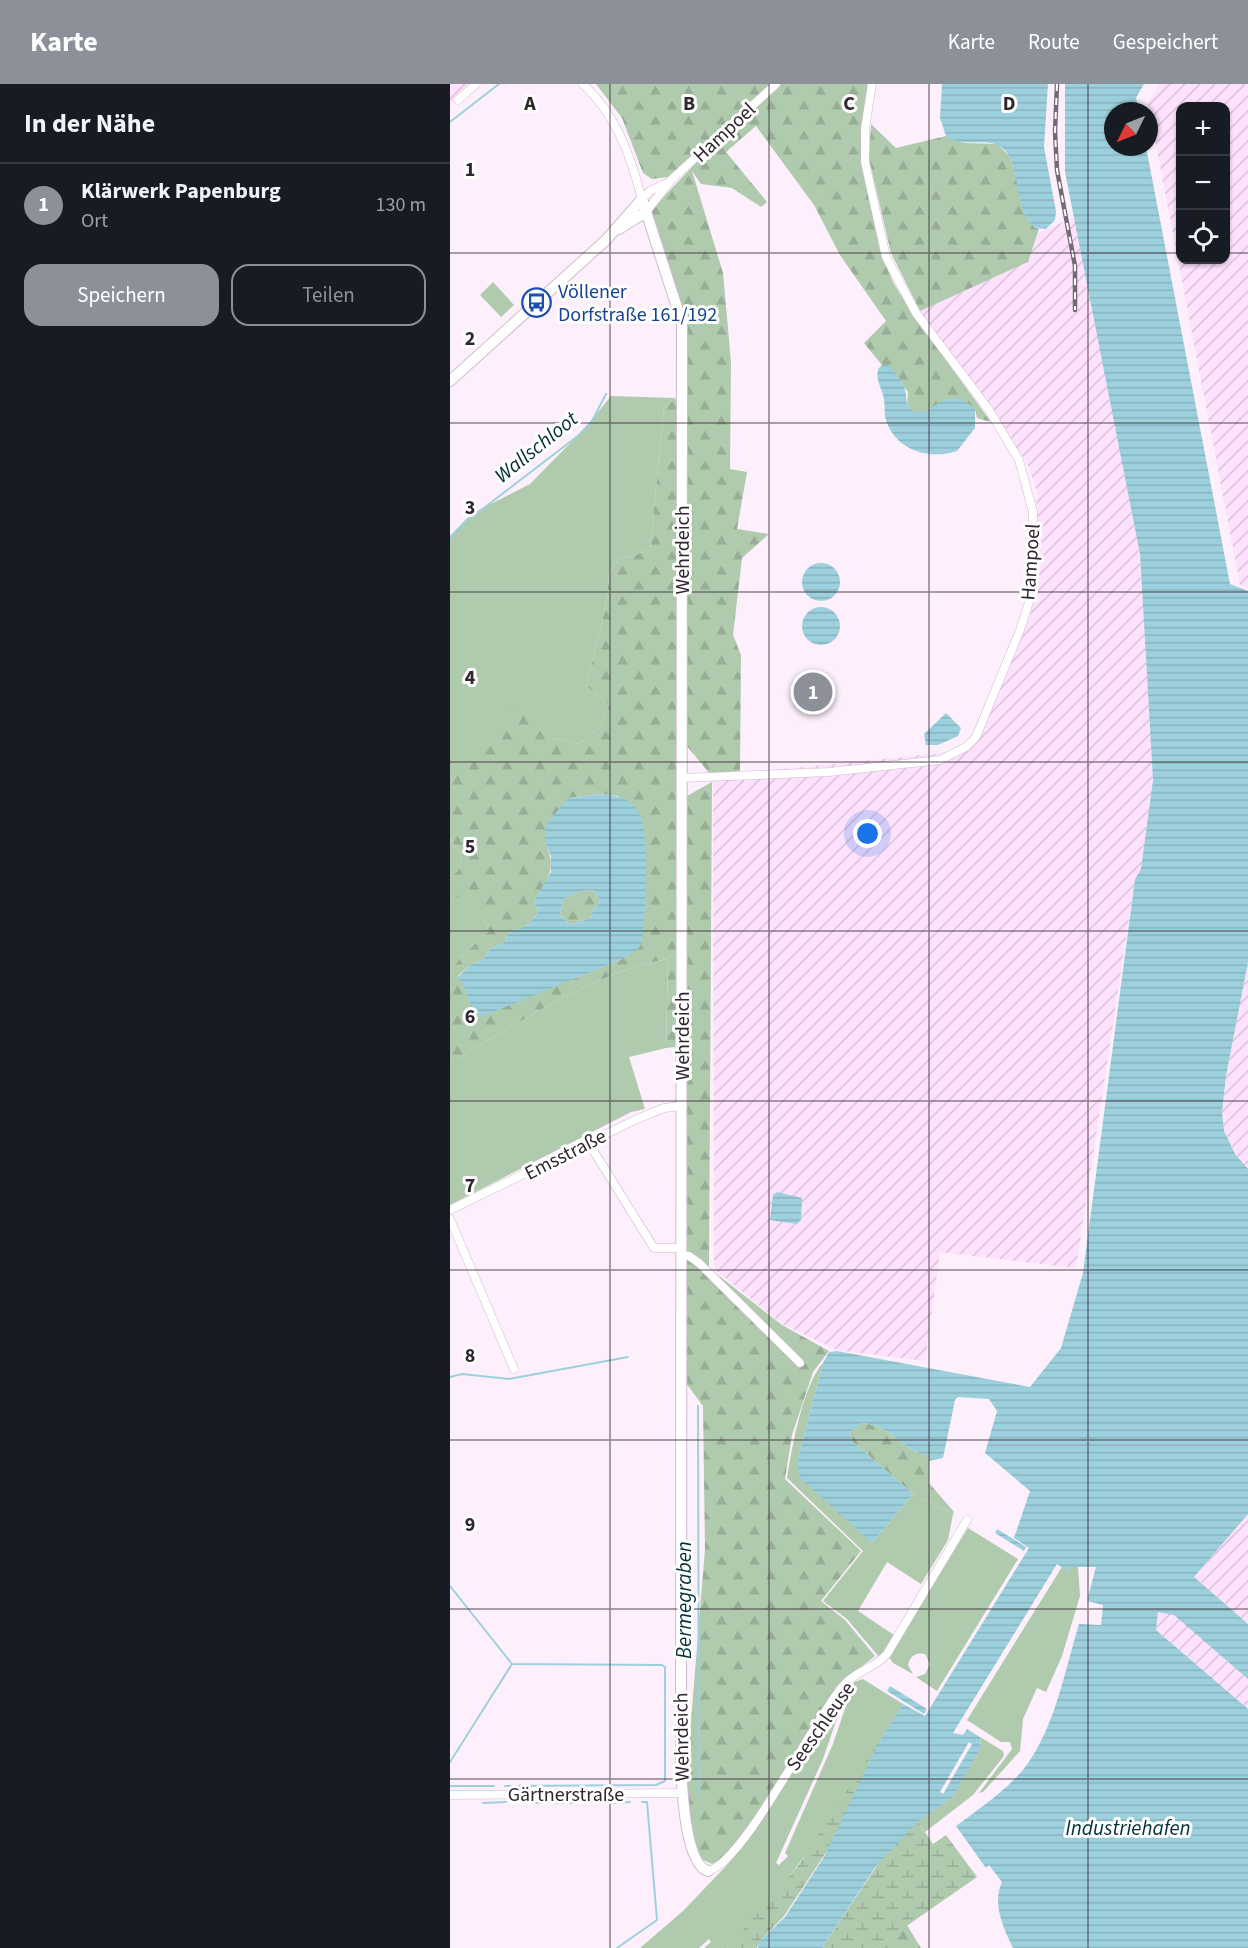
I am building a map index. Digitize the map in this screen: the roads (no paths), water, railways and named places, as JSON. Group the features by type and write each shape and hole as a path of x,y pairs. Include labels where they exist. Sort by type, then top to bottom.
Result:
{"street":[{"path":"450,381 614,232 642,199 628,148 612,118 583,84"},
{"name":"Hampoel","path":"646,212 672,180 776,84"},
{"name":"Hampoel","path":"681,778 829,772 934,760 954,754 966,747 982,726 1026,615 1033,572 1034,525 1019,460 988,410 916,313 886,257 865,162 865,129 872,84"},
{"path":"458,100 473,85"},
{"name":"Hampoel","path":"642,199 650,191 672,180"},
{"name":"Wehrdeich","path":"642,199 682,323 682,1793 694,1854 698,1864 708,1871"},
{"path":"614,232 646,212"},
{"name":"Emsstraße","path":"450,1210 588,1142 664,1108 682,1106"},
{"path":"588,1142 654,1248 681,1251 699,1263 800,1363"},
{"path":"450,1219 514,1368"},
{"name":"Seeschleuse","path":"708,1871 723,1864 761,1814 843,1686 872,1667 887,1653 967,1520"},
{"name":"Gärtnerstraße","path":"450,1795 682,1793"}],"water":[{"path":"942,84 1048,84 1044,147 1056,211 1055,220 1046,229 1036,227 1024,212 1013,165 1003,149 996,144 962,142 946,136 940,118"},
{"name":"Industriehafen","path":"1065,84 1144,84 1136,98 1137,102 1104,102 1104,156 1148,156 1230,584 1248,591 1248,962 1226,1076 1222,1112 1224,1131 1235,1154 1248,1169 1248,1514 1194,1577 1248,1624 1248,1679 1174,1615 1158,1612 1156,1630 1248,1709 1248,1948 1013,1948 1002,1924 998,1907 1002,1882 989,1865 986,1868 956,1826 1000,1793 1023,1770 1034,1754 1051,1719 1079,1624 1101,1625 1103,1605 1087,1601 1096,1567 1070,1567 1067,1571 1057,1564 953,1733 963,1735 967,1729 980,1737 981,1747 953,1797 918,1822 876,1866 822,1948 758,1948 759,1942 785,1917 824,1857 878,1744 903,1704 925,1716 1029,1548 1014,1538 1030,1491 985,1453 997,1411 989,1399 958,1397 955,1400 943,1458 929,1461 929,1455 911,1449 874,1425 863,1423 849,1433 853,1442 913,1494 872,1543 800,1478 797,1462 823,1363 829,1352 837,1351 1030,1387 1061,1348 1083,1273 1135,879 1141,869 1153,780 1140,554 1065,172"},
{"path":"882,365 888,365 900,379 905,388 907,406 914,412 926,412 950,398 962,400 975,409 975,428 957,451 936,454 916,451 907,447 892,433 886,420 884,398 878,377 878,369"},
{"path":"821,563 834,569 840,582 834,595 821,601 808,595 802,582 808,569"},
{"path":"821,607 834,613 840,626 834,639 821,645 808,639 802,626 808,613"},
{"path":"946,713 961,728 958,736 938,745 926,745 924,734"},
{"path":"601,794 615,796 635,807 641,817 646,851 642,943 637,950 622,959 481,1017 472,1007 458,977 470,965 483,960 490,949 506,941 507,934 529,924 538,912 534,901 551,872 551,856 545,842 546,825 568,798","holes":["594,890 600,902 593,910 591,918 570,925 560,915 563,899 580,891"]},
{"path":"777,1192 802,1198 801,1220 797,1224 770,1220 773,1195"},
{"path":"997,1529 1026,1547 1024,1551 995,1533"},
{"path":"890,1686 927,1709 924,1714 887,1691"}],"waterway":[{"path":"450,122 499,84"},
{"name":"Wallschloot","path":"450,538 463,524 579,435 592,421 606,394"},
{"path":"450,1377 462,1374 509,1379 628,1357"},
{"name":"Bermegraben","path":"698,1406 699,1794"},
{"path":"450,1586 512,1664 662,1665 665,1667 665,1781 656,1785 505,1786"},
{"path":"450,1762 512,1664"},
{"path":"450,1786 494,1786"},
{"path":"483,1803 506,1802"},
{"path":"610,1803 630,1802"},
{"path":"617,1948 657,1920 647,1802 642,1802"},
{"path":"526,1803 573,1803"}],"railway":[{"path":"1057,84 1055,132 1057,170 1075,266 1075,310"}],"place":[{"name":"Völlener Dorfstraße 161/192","path":"537,302"},
{"name":"Klärwerk Papenburg","path":"813,692"}]}
